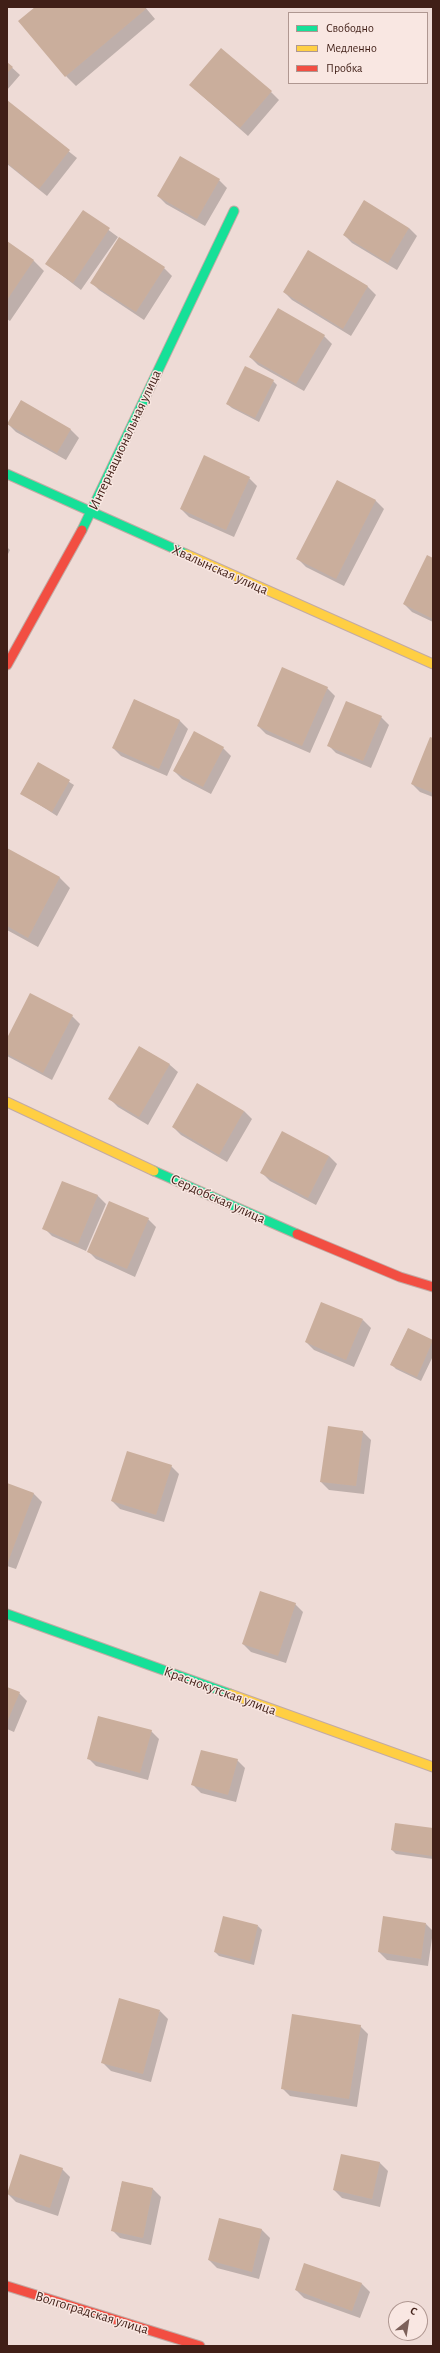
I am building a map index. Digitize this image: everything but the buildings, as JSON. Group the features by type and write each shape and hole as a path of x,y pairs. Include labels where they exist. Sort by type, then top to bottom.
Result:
{"street":[{"name":"Интернациональная улица","path":"7,665 91,513 234,211"},
{"name":"Хвалынская улица","path":"7,474 91,513 433,664"},
{"name":"Сердобская улица","path":"7,1102 205,1195 400,1278 433,1287"},
{"name":"Краснокутская улица","path":"7,1614 433,1767"},
{"name":"Волгоградская улица","path":"7,2286 200,2346"}],"traffic: fast":[{"path":"82,530 234,211"},
{"path":"7,474 186,554"},
{"path":"154,1171 297,1234"},
{"path":"7,1614 230,1694"}],"traffic: slow":[{"path":"186,554 433,664"},
{"path":"7,1102 154,1171"},
{"path":"230,1694 433,1767"}],"traffic: jam":[{"path":"7,665 82,530"},
{"path":"297,1234 400,1277 433,1287"},
{"path":"7,2286 200,2346"}]}
